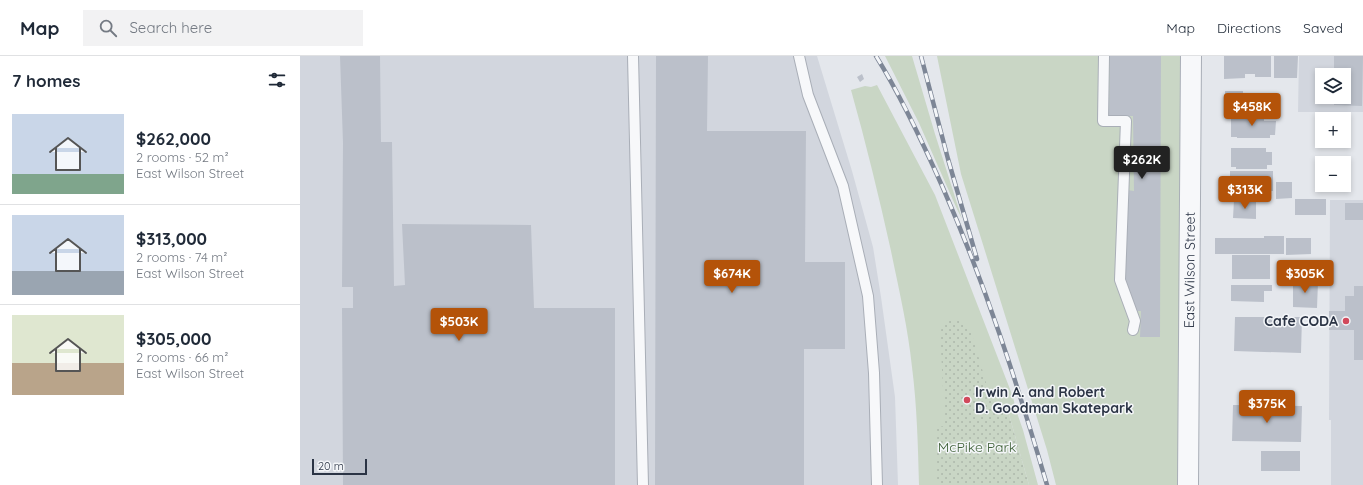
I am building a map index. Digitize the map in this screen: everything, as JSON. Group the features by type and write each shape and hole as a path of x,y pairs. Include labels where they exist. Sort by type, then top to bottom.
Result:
{"street":[{"name":"East Wilson Street","path":"1188,485 1191,56"}],"lane":[{"path":"634,56 643,485"},
{"path":"799,56 808,95 843,186 868,296 874,373 878,485"},
{"path":"1104,56 1103,121 1126,121 1120,280 1135,321 1133,330"}],"shaded area":[{"path":"300,56 817,56 852,171 873,247 895,397 898,485 300,485"},
{"path":"1299,56 1363,56 1363,112 1298,112"},
{"path":"1330,200 1363,200 1363,485 1331,485 1331,420 1329,420"}],"green space":[{"path":"885,56 912,56 962,219 919,123"},
{"path":"937,56 1191,56 1188,485 1056,485 1047,450 961,174"},
{"path":"877,85 935,195 1013,397 1038,485 1029,485 1008,411 995,414 1014,485 944,427 936,428 936,485 919,485 915,396 906,323 882,211 851,90 865,86 871,87"},
{"name":"McPike Park","path":"953,319 963,321 970,328 995,413 1008,411 1029,485 936,485 936,427 945,426 940,333 943,324"}],"building":[{"path":"340,56 380,56 381,142 392,142 394,286 405,285 402,224 531,225 534,308 615,308 615,485 343,485 342,308 353,308 353,287 342,287 343,143"},
{"path":"656,56 708,56 707,131 806,131 805,262 845,262 845,349 804,349 804,485 655,485"},
{"path":"1110,56 1161,56 1160,337 1140,337 1141,311 1136,311 1125,277 1127,190 1134,191 1133,116 1109,116"},
{"path":"1224,56 1271,56 1271,77 1255,77 1255,74 1245,74 1245,78 1224,79"},
{"path":"1274,56 1298,56 1297,78 1274,78"},
{"path":"1334,56 1363,56 1362,106 1334,105 1351,104 1351,68 1334,68"},
{"path":"862,74 864,79 860,82 857,77"},
{"path":"1225,91 1243,91 1243,106 1225,106"},
{"path":"1231,115 1264,115 1264,121 1276,121 1275,135 1270,135 1270,138 1231,137"},
{"path":"1231,148 1266,148 1266,152 1272,152 1272,165 1267,165 1267,169 1236,169 1236,167 1231,167"},
{"path":"1230,171 1273,171 1273,191 1230,191"},
{"path":"1276,182 1292,182 1292,198 1276,199"},
{"path":"1295,199 1326,199 1326,215 1295,215"},
{"path":"1234,200 1256,201 1256,219 1233,218"},
{"path":"1345,203 1363,203 1363,220 1345,220"},
{"path":"1264,236 1284,236 1284,254 1215,254 1215,238 1264,238"},
{"path":"1286,238 1311,238 1311,254 1286,255"},
{"path":"1232,255 1270,255 1270,279 1232,279"},
{"path":"1293,281 1318,282 1317,308 1293,307"},
{"path":"1231,285 1272,285 1272,291 1264,291 1264,302 1231,301"},
{"path":"1354,286 1363,286 1363,360 1354,360 1354,330 1329,330 1329,311 1345,311 1345,296 1354,296"},
{"path":"1235,317 1302,317 1301,353 1234,351"},
{"path":"1233,405 1302,406 1301,442 1232,441"},
{"path":"1261,451 1300,451 1300,471 1261,471"}],"railway":[{"path":"876,56 912,121 959,225 1000,335 1047,485"},
{"path":"921,56 948,159 977,259"}],"place":[{"name":"Cafe CODA","path":"1346,321"},
{"name":"Irwin A. and Robert D. Goodman Skatepark","path":"967,400"}]}
